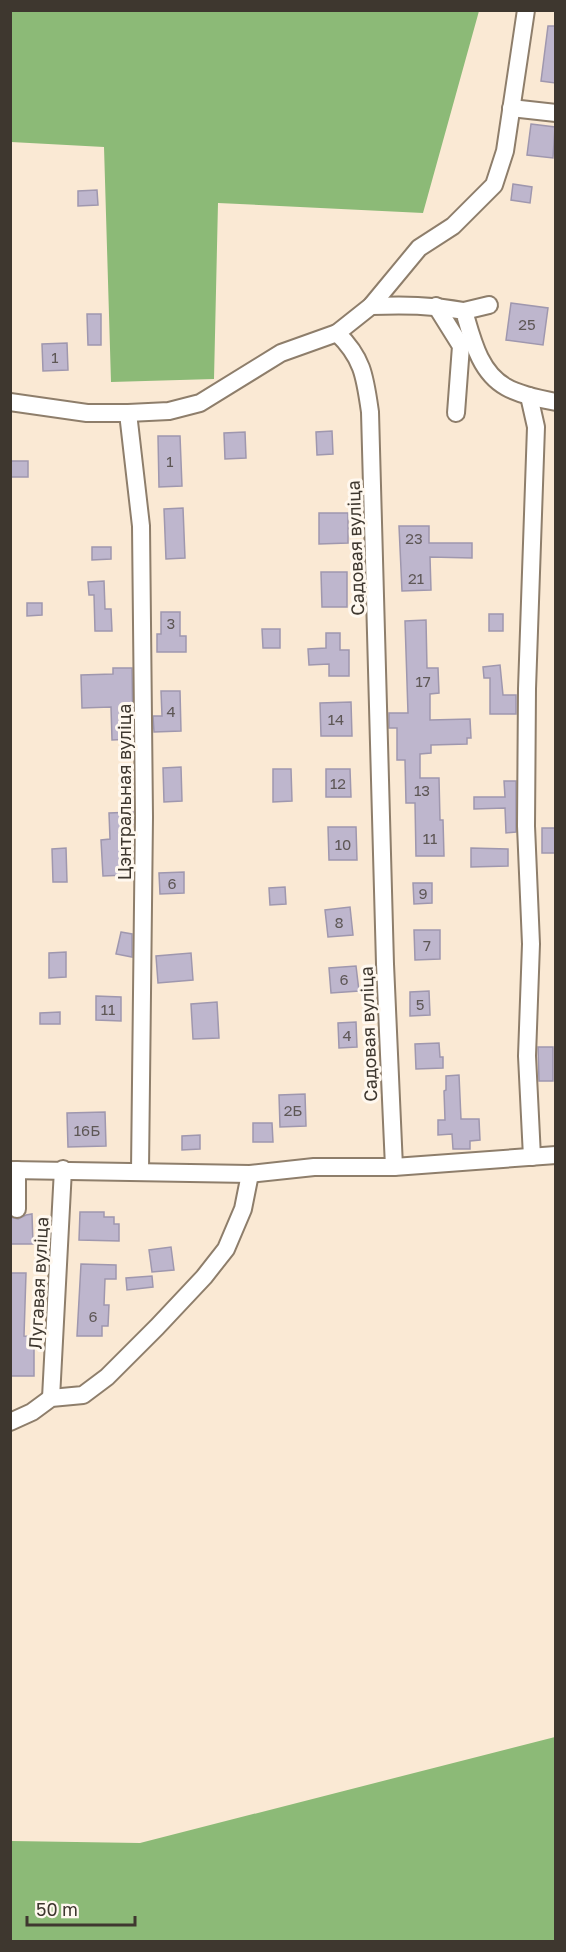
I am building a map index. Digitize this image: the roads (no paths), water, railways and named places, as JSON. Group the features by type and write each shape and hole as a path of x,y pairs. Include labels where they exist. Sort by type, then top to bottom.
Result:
{"street":[{"path":"10,402 87,413 169,411 200,403 281,353 337,333 371,306 419,248 453,226 494,185 505,151 526,10"},
{"path":"511,108 555,113"},
{"path":"371,306 436,306 464,311 489,305"},
{"path":"436,306 461,346 456,413"},
{"path":"464,311 475,349 497,381 529,396 555,402"},
{"name":"Садовая вуліца","path":"337,333 357,357 366,383 370,412 385,964 394,1167"},
{"path":"529,396 536,427 526,689 526,826 531,944 527,1056 532,1157"},
{"name":"Цэнтральная вуліца","path":"128,413 141,526 144,817 140,1171"},
{"path":"17,1209 14,1170 250,1173 314,1167 394,1167 555,1155"},
{"name":"Лугавая вуліца","path":"51,1398 63,1169"},
{"path":"10,1422 32,1412 51,1398 83,1395 107,1377 204,1277 226,1249 243,1209 250,1173"}]}
